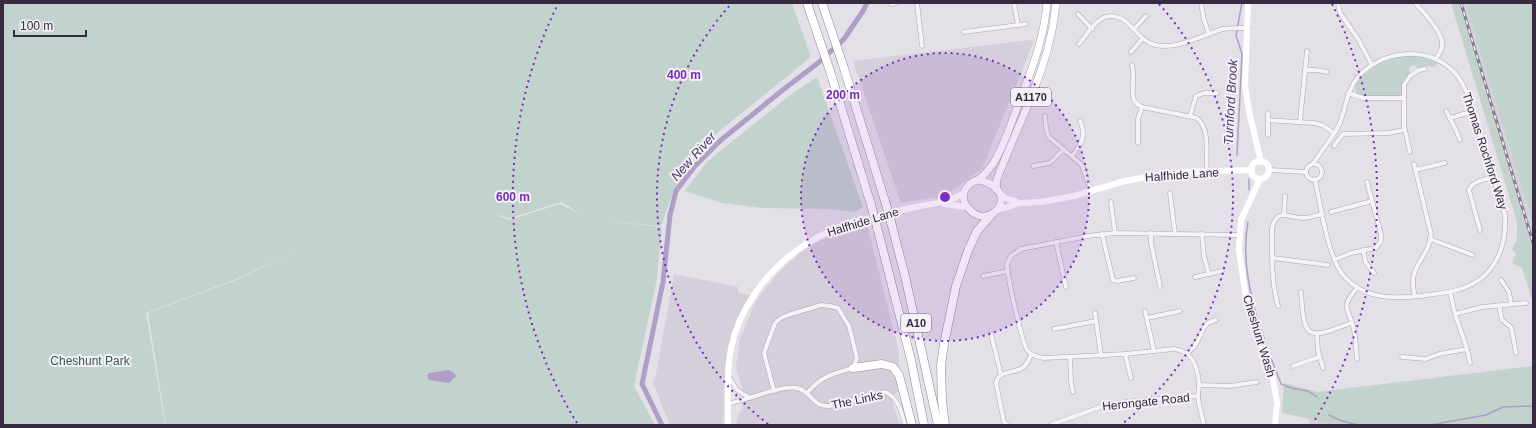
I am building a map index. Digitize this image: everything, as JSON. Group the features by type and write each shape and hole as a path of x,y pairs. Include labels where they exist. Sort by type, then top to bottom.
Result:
{"highway":[{"name":"A10","path":"807,3 830,71 871,205 911,360 924,425"},
{"name":"A10","path":"822,3 842,62 891,222 905,276 938,425"},
{"path":"945,425 942,401 941,365 956,286 976,231 995,212"},
{"path":"853,368 882,364 893,367 899,375 912,425"}],"main road":[{"name":"A1170","path":"978,180 989,170 1006,136 1036,59 1044,33 1048,3"},
{"name":"A1170","path":"998,190 997,179 1033,93 1043,64 1052,32 1056,3"},
{"path":"1248,3 1246,71 1248,111 1261,162 1268,166 1269,170 1266,177 1260,179 1253,176 1252,170 1256,163 1261,162"},
{"name":"Halfhide Lane","path":"995,212 1020,203 1055,200 1147,177 1175,173 1252,170"},
{"name":"Cheshunt Wash","path":"1260,179 1241,220 1239,235 1240,263 1246,298 1276,392 1277,403 1275,425"},
{"path":"978,180 988,182 998,190 1001,200 995,212 986,216 978,216 967,207 964,202 964,193 971,183 978,180"},
{"name":"Halfhide Lane","path":"998,190 1005,198 1020,203"},
{"name":"Halfhide Lane","path":"728,425 731,350 736,331 742,316 763,284 780,264 798,249 819,236 853,223 890,213 938,203 956,198 964,193"},
{"name":"Halfhide Lane","path":"938,203 967,207"}],"street":[{"path":"891,4 896,3"},
{"path":"917,3 922,46"},
{"path":"1014,3 1018,25"},
{"path":"1201,3 1204,20 1209,34"},
{"path":"1338,3 1340,14 1358,39 1372,65"},
{"path":"1415,3 1441,36 1441,51 1436,59"},
{"path":"1078,14 1092,29"},
{"path":"1079,44 1101,19 1111,16 1119,17 1151,44 1163,46 1186,42 1224,29 1248,28"},
{"path":"1134,29 1146,16"},
{"path":"964,32 1026,24"},
{"path":"1130,52 1143,38"},
{"path":"1300,122 1306,51"},
{"name":"Thomas Rochford Way","path":"1313,164 1334,133 1340,121 1348,93 1357,78 1372,65 1386,58 1403,54 1417,54 1436,59 1449,68 1459,78 1465,87 1474,111 1505,215 1506,227 1502,249 1491,269 1473,284 1450,292 1401,298 1372,295 1357,288 1343,276 1334,260 1315,179"},
{"path":"1132,65 1132,97 1136,103 1142,107 1196,118 1204,127 1207,172"},
{"path":"1410,152 1404,130 1404,85 1407,79 1416,72 1425,69"},
{"path":"1305,70 1327,72"},
{"path":"1190,116 1196,96 1204,93 1217,92"},
{"path":"1348,93 1363,98 1404,98"},
{"path":"1138,143 1138,119 1142,107"},
{"path":"1446,111 1460,140"},
{"path":"1450,118 1474,111"},
{"path":"1268,113 1268,135"},
{"path":"1045,116 1048,134 1084,168 1091,191"},
{"path":"1268,120 1319,124 1334,133"},
{"path":"1072,156 1078,149 1083,137 1080,121"},
{"path":"1334,146 1342,134 1389,133 1404,130"},
{"path":"1033,166 1050,163 1064,149"},
{"path":"1415,170 1445,163"},
{"path":"1313,164 1320,167 1322,172 1319,177 1315,179 1311,179 1307,176 1306,172 1309,165 1313,164"},
{"path":"1414,164 1431,234 1412,275 1415,296"},
{"path":"1269,170 1306,172"},
{"path":"1480,230 1469,194 1470,188 1476,182 1494,177"},
{"path":"1334,260 1352,253 1376,248 1382,239 1367,182"},
{"path":"1170,193 1175,234"},
{"path":"1284,215 1285,196"},
{"path":"1111,202 1115,233"},
{"path":"1331,212 1372,202"},
{"path":"1278,306 1274,283 1273,222 1278,217 1284,215 1303,218 1323,214"},
{"path":"1204,425 1198,396 1199,385 1196,366 1188,353 1181,350 1174,348 1101,356 1038,358 1026,350 1008,271 1008,261 1017,251 1102,234 1151,233 1239,235"},
{"path":"1151,233 1151,243 1160,286"},
{"path":"1102,234 1113,280 1117,281 1134,278"},
{"path":"1202,234 1204,257 1209,274"},
{"path":"1430,239 1473,255"},
{"path":"1056,242 1066,287"},
{"path":"1363,250 1366,263 1374,273"},
{"path":"1273,258 1328,265"},
{"path":"983,276 1008,271"},
{"path":"1195,277 1222,271"},
{"path":"1501,280 1509,292 1511,304"},
{"path":"1357,288 1348,301 1346,308 1354,330 1357,358"},
{"path":"1301,292 1303,320 1308,330 1312,334 1329,332 1351,323"},
{"path":"1450,292 1455,314 1468,348 1470,363"},
{"path":"1455,314 1482,307 1526,303"},
{"path":"774,391 764,354 776,323 781,318 788,315 821,305 838,308 849,326 858,358 853,368 824,377 807,393"},
{"path":"1499,305 1502,320 1512,329 1516,353"},
{"path":"1145,311 1154,351"},
{"path":"1147,318 1180,311"},
{"path":"1095,313 1101,356"},
{"path":"1188,353 1198,341 1205,325 1216,320"},
{"path":"1054,329 1096,321"},
{"path":"991,334 1001,375"},
{"path":"1317,334 1319,357 1324,368"},
{"path":"1402,358 1426,359 1439,354 1468,348"},
{"path":"1125,354 1131,378"},
{"path":"1007,425 1003,415 996,383 997,378 1001,375 1021,369 1026,365 1032,355"},
{"path":"1070,357 1073,392"},
{"path":"1292,366 1319,357"},
{"path":"729,377 737,390 750,398"},
{"path":"1199,385 1230,386 1257,382"},
{"name":"The Links","path":"728,404 774,391 796,387 807,393 819,405 824,407 886,392 898,401 905,425"},
{"name":"Herongate Road","path":"1050,425 1106,405 1134,401 1198,396"}],"shaded area":[{"path":"1459,3 1465,3 1532,223 1533,251"},
{"path":"1030,40 1034,41 982,169 944,196 901,203 853,61"},
{"path":"867,224 899,352 899,390 891,398 900,425 736,425 738,415 742,410 743,392 736,367 740,338 756,301 778,273 803,250 831,235"},
{"path":"674,274 738,287 738,293 750,295 728,345 723,425 670,425 653,383 656,374"},
{"path":"449,370 456,376 449,383 429,380 427,376 429,373"},
{"path":"1310,419 1337,425 1309,425"}],"green space":[{"name":"Cheshunt Park","path":"3,3 792,3 811,57 706,142 688,159 690,168 674,189 661,226 595,220 662,227 657,279 634,386 655,425 166,425 148,313 236,280 309,245 236,279 146,313 165,425 3,425","holes":["561,202 583,215 560,204 509,220 494,214 510,218"]},
{"path":"1451,3 1459,3 1533,251 1533,302 1522,268 1512,263 1516,254 1512,249 1517,239 1517,222"},
{"path":"1465,3 1533,3 1533,225"},
{"path":"1406,56 1418,56 1438,63 1434,67 1425,66 1418,68 1413,65 1409,68 1410,73 1403,81 1399,96 1362,96 1356,93 1355,86 1371,69 1390,59"},
{"path":"817,77 863,207 855,212 827,209 762,208 723,203 685,191 707,162 793,93"},
{"path":"1533,366 1533,425 1337,425 1282,413 1284,383 1317,392"}],"waterway":[{"name":"New River","path":"662,425 642,384 663,282 670,215 676,191 694,167 721,140 818,63 844,39 867,3"},
{"name":"Turnford Brook","path":"1237,155 1242,54 1236,35 1242,3"},
{"name":"Turnford Brook","path":"1249,179 1249,190"},
{"name":"Turnford Brook","path":"1248,222 1246,263 1249,284 1266,346 1281,384 1291,388 1308,391 1317,397"},
{"name":"Turnford Brook","path":"1430,425 1486,415 1503,407 1533,406"},
{"name":"Turnford Brook","path":"1329,415 1339,420 1358,425"}],"railway":[{"path":"1461,3 1533,243"}]}
